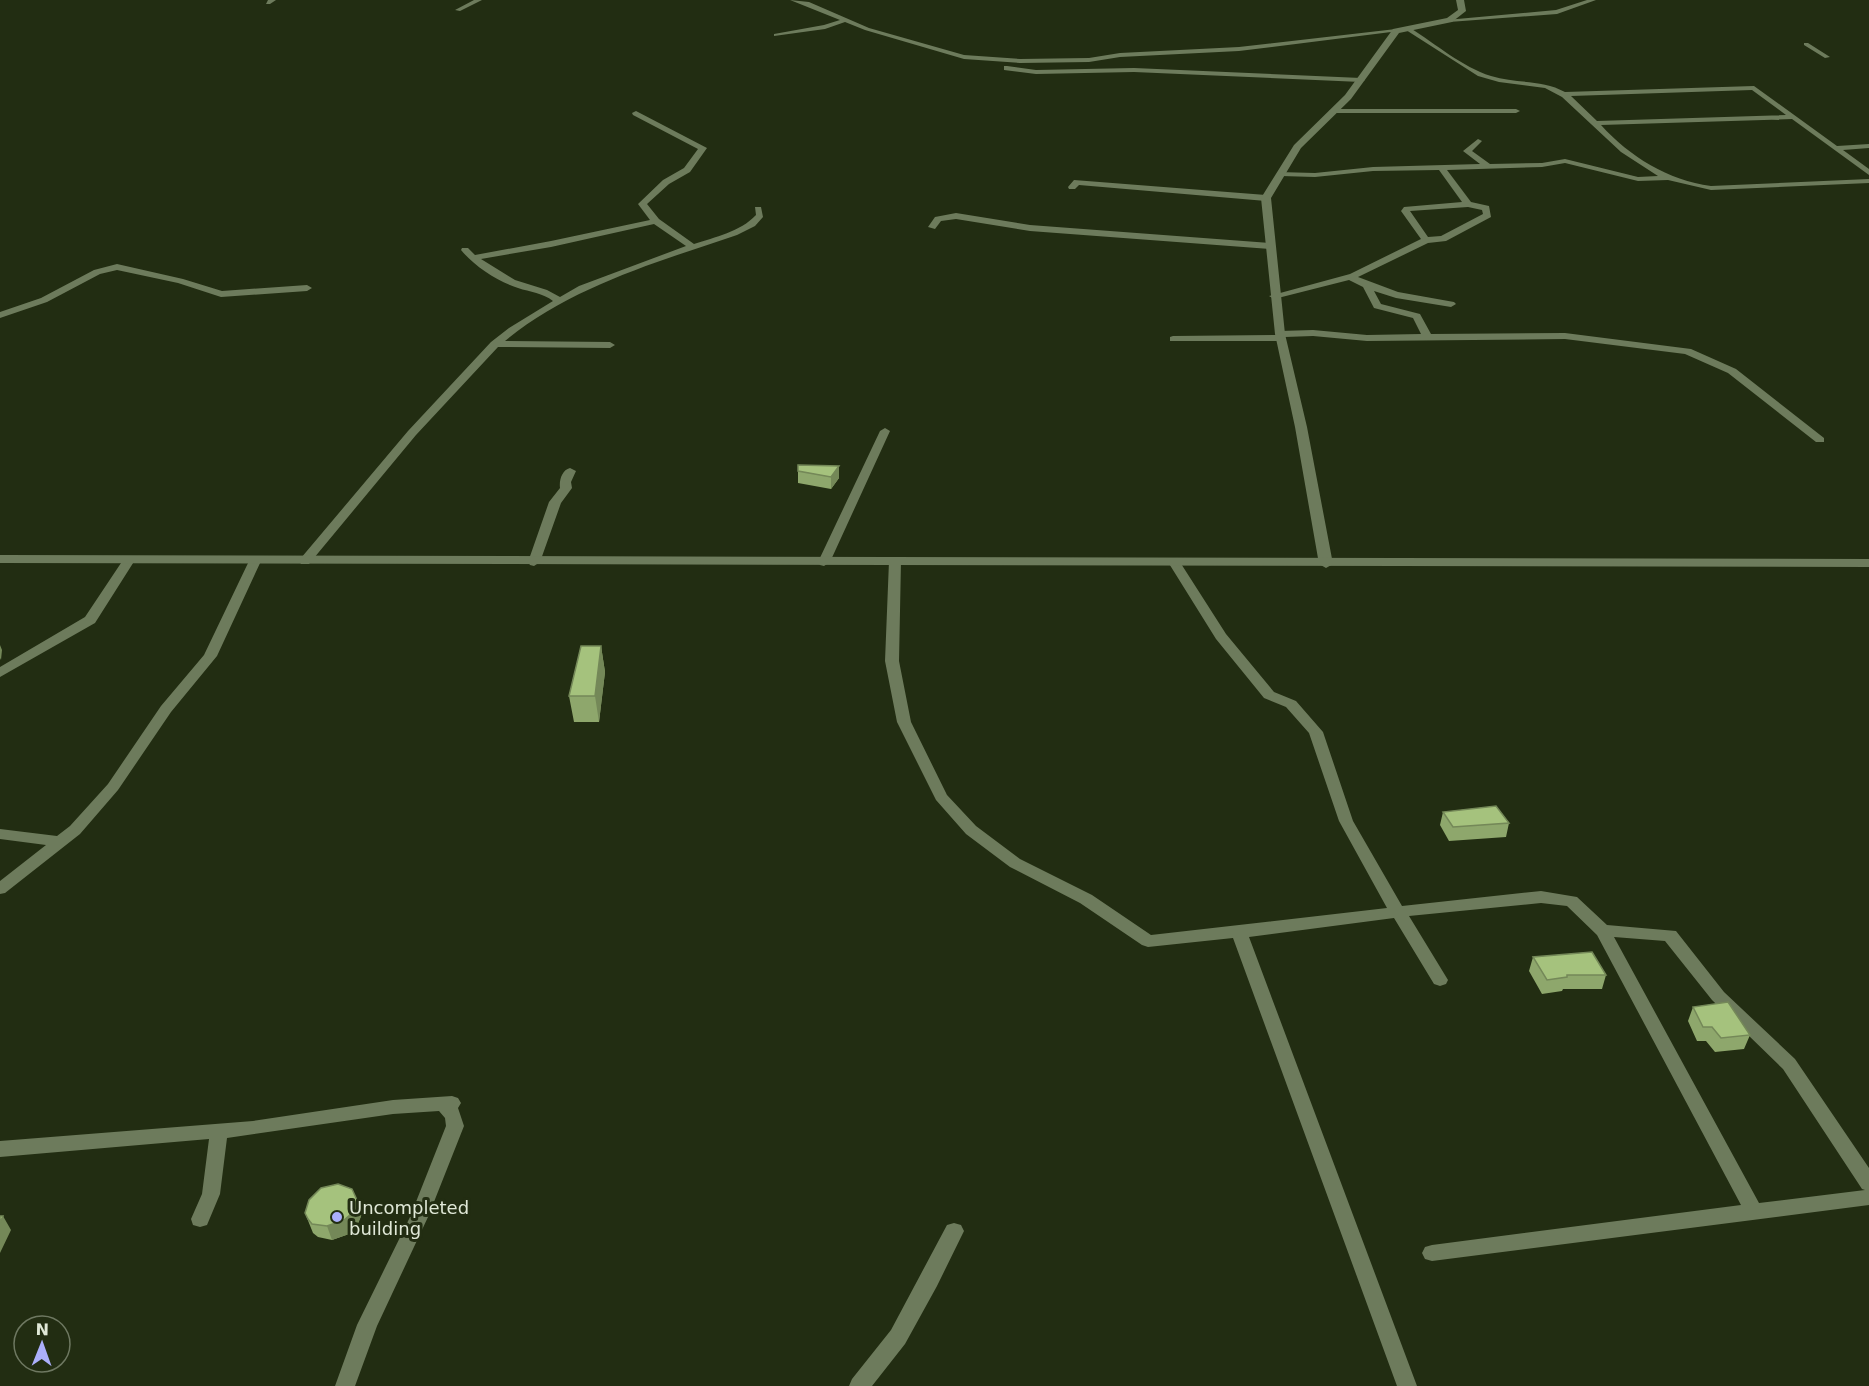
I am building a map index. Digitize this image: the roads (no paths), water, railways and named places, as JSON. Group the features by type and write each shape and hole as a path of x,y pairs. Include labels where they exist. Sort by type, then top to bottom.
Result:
{"street":[{"path":"458,10 479,0"},
{"path":"793,0 807,3 867,29 964,57 1036,72 1134,70 1361,80"},
{"path":"1449,20 1462,11 1460,0"},
{"path":"964,57 1020,62 1089,60 1120,55 1239,49 1396,31 1449,20 1557,12 1593,0"},
{"path":"776,35 825,27 845,20"},
{"path":"1408,29 1484,76 1541,84 1564,94 1598,123 1615,144 1643,164 1687,185 1710,189 1869,181"},
{"path":"1326,564 1301,427 1280,336 1274,296 1266,198 1297,147 1361,80 1396,31"},
{"path":"1806,44 1827,57"},
{"path":"1564,94 1746,87 1759,91 1869,173"},
{"path":"1333,111 1516,111"},
{"path":"636,113 703,148 687,170 666,182 642,204 656,221 693,247"},
{"path":"1598,123 1794,117"},
{"path":"1478,141 1467,150 1489,167"},
{"path":"1835,148 1869,146"},
{"path":"1281,174 1315,175 1373,169 1489,167 1565,161 1638,179 1671,178"},
{"path":"1442,168 1468,204"},
{"path":"1072,187 1077,182 1266,198"},
{"path":"1274,296 1350,277 1379,265 1426,240 1443,239 1488,215 1486,208 1468,204 1407,209 1405,211 1412,223 1426,240"},
{"path":"305,561 412,433 495,344 522,322 582,288 752,224 760,215 758,208"},
{"path":"932,227 938,219 956,216 1030,228 1270,246"},
{"path":"472,258 656,221"},
{"path":"465,250 472,258 512,282 552,293 560,302"},
{"path":"0,315 44,300 97,272 117,267 180,281 221,294 307,288"},
{"path":"1350,277 1396,295 1451,304"},
{"path":"1367,285 1377,306 1417,316 1428,338"},
{"path":"1173,339 1280,336 1428,338 1565,336 1688,351 1732,371 1820,440"},
{"path":"495,344 610,345"},
{"path":"824,562 885,431"},
{"path":"534,562 555,502 566,488 565,482 570,471"},
{"path":"0,559 1326,564 1869,563"},
{"path":"0,673 90,620 129,560"},
{"path":"0,889 5,882 75,830 113,787 166,709 210,656 255,561"},
{"path":"895,561 892,661 904,722 941,797 971,830 1016,862 1086,899 1149,941 1239,932 1397,911 1541,897 1571,902 1603,932 1754,1212"},
{"path":"1174,562 1198,595 1221,636 1269,695 1291,704 1316,732 1341,809 1397,911 1411,930 1440,980"},
{"path":"0,834 60,842"},
{"path":"1239,932 1407,1386"},
{"path":"1603,932 1670,935 1718,996 1789,1064 1869,1183"},
{"path":"0,1149 219,1131 393,1107 447,1103 455,1126 419,1217 367,1325 345,1386"},
{"path":"200,1219 211,1194 219,1131"},
{"path":"1432,1252 1869,1197"},
{"path":"859,1386 898,1336 930,1280 954,1231"}],"place":[{"name":"Uncompleted building","path":"337,1217"}]}
